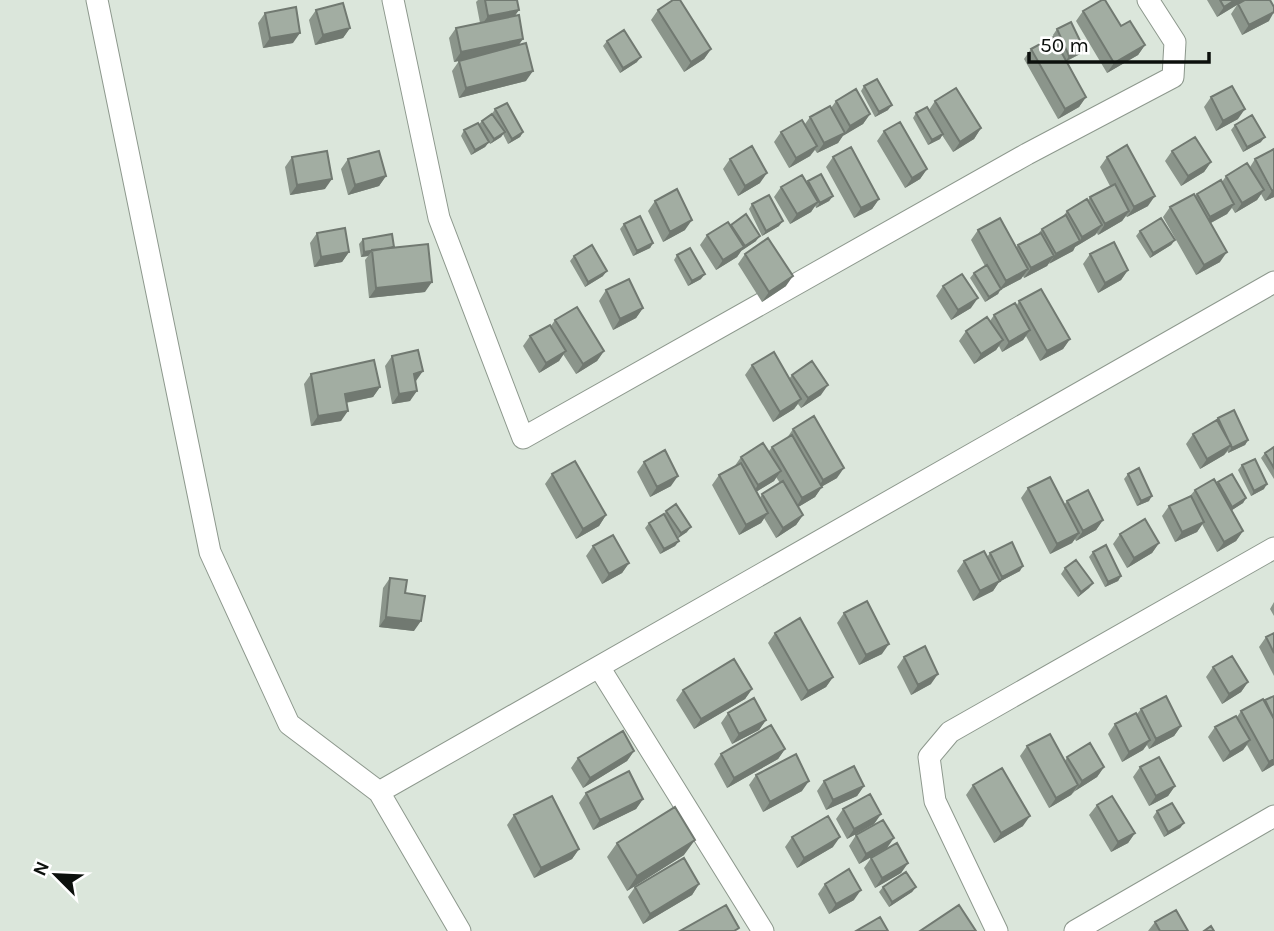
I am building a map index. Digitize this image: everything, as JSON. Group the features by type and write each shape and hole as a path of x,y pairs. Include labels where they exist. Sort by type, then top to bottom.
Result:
{"street":[{"path":"97,0 210,552 289,724 379,792 460,931"},
{"path":"393,0 439,218 523,439 1027,154 1173,77 1175,42 1148,0"},
{"path":"379,792 1274,282"},
{"path":"997,931 935,800 929,757 950,732 1274,548"},
{"path":"599,667 763,931"},
{"path":"1075,931 1274,816"}],"building":[{"path":"485,0 517,0 519,10 488,16"},
{"path":"673,0 680,0 711,49 691,62 658,10"},
{"path":"1105,0 1121,26 1130,21 1145,45 1114,63 1083,11"},
{"path":"1220,0 1235,0 1224,7"},
{"path":"1245,0 1270,0 1274,12 1249,25 1238,4"},
{"path":"343,3 350,28 323,35 316,10"},
{"path":"296,7 300,33 270,38 265,13"},
{"path":"519,15 523,39 461,52 456,28"},
{"path":"1071,22 1084,49 1069,56 1057,29"},
{"path":"624,30 641,57 623,68 607,41"},
{"path":"1053,37 1086,97 1065,109 1031,49"},
{"path":"526,43 533,71 466,88 459,61"},
{"path":"877,79 892,105 879,112 864,86"},
{"path":"1232,86 1245,109 1223,121 1211,97"},
{"path":"956,88 981,128 960,142 935,101"},
{"path":"856,89 870,114 850,126 836,101"},
{"path":"507,103 523,132 512,139 495,109"},
{"path":"830,106 845,133 824,143 810,117"},
{"path":"927,107 943,134 932,140 916,113"},
{"path":"492,114 505,132 494,139 482,121"},
{"path":"1252,115 1265,137 1247,147 1235,125"},
{"path":"802,120 817,146 796,158 781,132"},
{"path":"900,122 927,169 912,178 884,131"},
{"path":"478,123 489,142 475,150 464,130"},
{"path":"1195,137 1211,162 1188,176 1172,151"},
{"path":"1127,145 1155,196 1134,207 1107,157"},
{"path":"752,146 767,173 745,186 730,159"},
{"path":"851,147 879,199 861,208 833,157"},
{"path":"1274,149 1274,190 1272,191 1255,159"},
{"path":"327,151 332,179 297,185 292,157"},
{"path":"379,151 386,176 355,185 348,159"},
{"path":"1247,163 1264,190 1242,203 1226,176"},
{"path":"821,174 833,196 820,203 808,181"},
{"path":"802,175 818,202 797,214 781,187"},
{"path":"1221,180 1234,204 1210,217 1197,194"},
{"path":"1115,184 1129,211 1105,224 1090,197"},
{"path":"677,189 692,220 670,232 655,201"},
{"path":"1194,194 1227,252 1204,265 1170,207"},
{"path":"769,195 783,221 766,231 752,204"},
{"path":"1087,199 1102,225 1082,237 1067,211"},
{"path":"746,214 760,236 745,246 731,225"},
{"path":"1066,215 1080,241 1056,254 1042,229"},
{"path":"640,216 653,243 637,251 624,224"},
{"path":"1000,218 1028,269 1006,281 978,230"},
{"path":"1161,218 1175,240 1153,253 1140,231"},
{"path":"728,222 744,247 723,260 707,235"},
{"path":"345,228 349,252 321,257 317,233"},
{"path":"1041,233 1054,256 1031,268 1018,245"},
{"path":"392,234 394,247 364,252 363,239"},
{"path":"768,238 793,276 769,292 745,254"},
{"path":"1114,242 1128,270 1105,283 1090,254"},
{"path":"428,244 432,282 376,288 372,250"},
{"path":"592,245 607,271 588,282 574,256"},
{"path":"690,248 705,274 692,281 677,255"},
{"path":"987,265 1001,289 989,297 974,273"},
{"path":"962,274 978,298 958,310 943,286"},
{"path":"629,279 643,308 620,319 606,290"},
{"path":"1041,289 1070,339 1047,351 1019,301"},
{"path":"1015,303 1030,330 1009,342 994,315"},
{"path":"577,307 604,351 583,364 555,320"},
{"path":"987,317 1003,340 981,354 966,331"},
{"path":"550,325 566,351 546,363 530,336"},
{"path":"418,350 423,371 414,374 417,391 399,394 392,356"},
{"path":"774,352 801,399 780,412 752,365"},
{"path":"374,360 380,387 345,394 348,411 318,416 311,374"},
{"path":"812,361 828,385 808,398 792,375"},
{"path":"1234,410 1248,440 1232,448 1218,418"},
{"path":"814,416 844,468 823,480 793,429"},
{"path":"1217,420 1231,445 1207,459 1193,434"},
{"path":"792,435 822,487 802,498 772,447"},
{"path":"763,443 781,471 758,485 741,457"},
{"path":"1274,447 1274,468 1265,453"},
{"path":"665,450 678,476 657,487 644,462"},
{"path":"1255,459 1267,484 1254,491 1242,465"},
{"path":"575,461 606,515 583,529 552,474"},
{"path":"741,463 768,513 746,525 719,475"},
{"path":"1139,468 1152,496 1141,501 1128,474"},
{"path":"1232,474 1246,498 1232,507 1218,482"},
{"path":"1050,477 1079,533 1057,544 1028,488"},
{"path":"1214,479 1243,531 1224,542 1195,490"},
{"path":"783,481 803,515 783,528 762,494"},
{"path":"1088,490 1103,520 1083,531 1067,501"},
{"path":"1191,496 1204,522 1182,532 1169,506"},
{"path":"676,504 691,527 681,533 666,511"},
{"path":"664,514 679,541 664,549 649,523"},
{"path":"1145,519 1159,543 1134,558 1120,534"},
{"path":"613,535 629,563 609,574 593,546"},
{"path":"1012,542 1023,566 1002,577 990,553"},
{"path":"1106,545 1121,576 1108,582 1093,552"},
{"path":"984,551 1000,581 980,591 964,561"},
{"path":"1076,560 1093,583 1081,592 1065,568"},
{"path":"390,578 407,580 405,593 425,596 421,621 386,617"},
{"path":"867,601 889,644 866,655 844,613"},
{"path":"800,618 833,677 808,691 775,633"},
{"path":"1274,633 1274,653 1266,637"},
{"path":"925,646 938,674 918,685 904,657"},
{"path":"1232,656 1248,682 1229,694 1213,667"},
{"path":"734,659 752,689 701,719 683,690"},
{"path":"1166,696 1181,726 1156,739 1141,709"},
{"path":"1274,696 1274,719 1265,700"},
{"path":"754,698 766,720 739,734 728,713"},
{"path":"1263,699 1274,719 1274,759 1269,762 1241,711"},
{"path":"1136,713 1150,740 1129,752 1115,724"},
{"path":"1236,716 1250,740 1230,752 1215,727"},
{"path":"771,725 785,749 734,778 721,754"},
{"path":"623,731 634,751 590,778 578,758"},
{"path":"1050,734 1078,785 1056,798 1027,746"},
{"path":"1090,743 1104,767 1082,781 1067,757"},
{"path":"796,754 809,781 770,802 756,775"},
{"path":"1159,757 1175,786 1156,796 1140,767"},
{"path":"854,766 864,786 833,800 824,781"},
{"path":"1002,768 1030,816 1001,833 973,785"},
{"path":"629,771 643,799 600,820 586,793"},
{"path":"870,794 881,814 854,829 843,809"},
{"path":"552,796 579,849 541,868 514,815"},
{"path":"1112,796 1135,833 1118,842 1097,805"},
{"path":"1172,803 1184,823 1168,832 1157,811"},
{"path":"675,807 695,840 637,876 617,843"},
{"path":"828,816 840,837 804,858 792,837"},
{"path":"883,820 894,838 866,854 856,835"},
{"path":"897,843 908,863 882,878 871,858"},
{"path":"684,858 699,884 650,914 635,887"},
{"path":"849,869 861,890 836,904 825,884"},
{"path":"906,872 916,887 892,902 883,887"},
{"path":"726,905 739,928 734,931 680,931"},
{"path":"959,905 976,931 920,931"},
{"path":"1176,910 1188,931 1160,931 1155,922"},
{"path":"880,917 888,931 856,931"}]}
